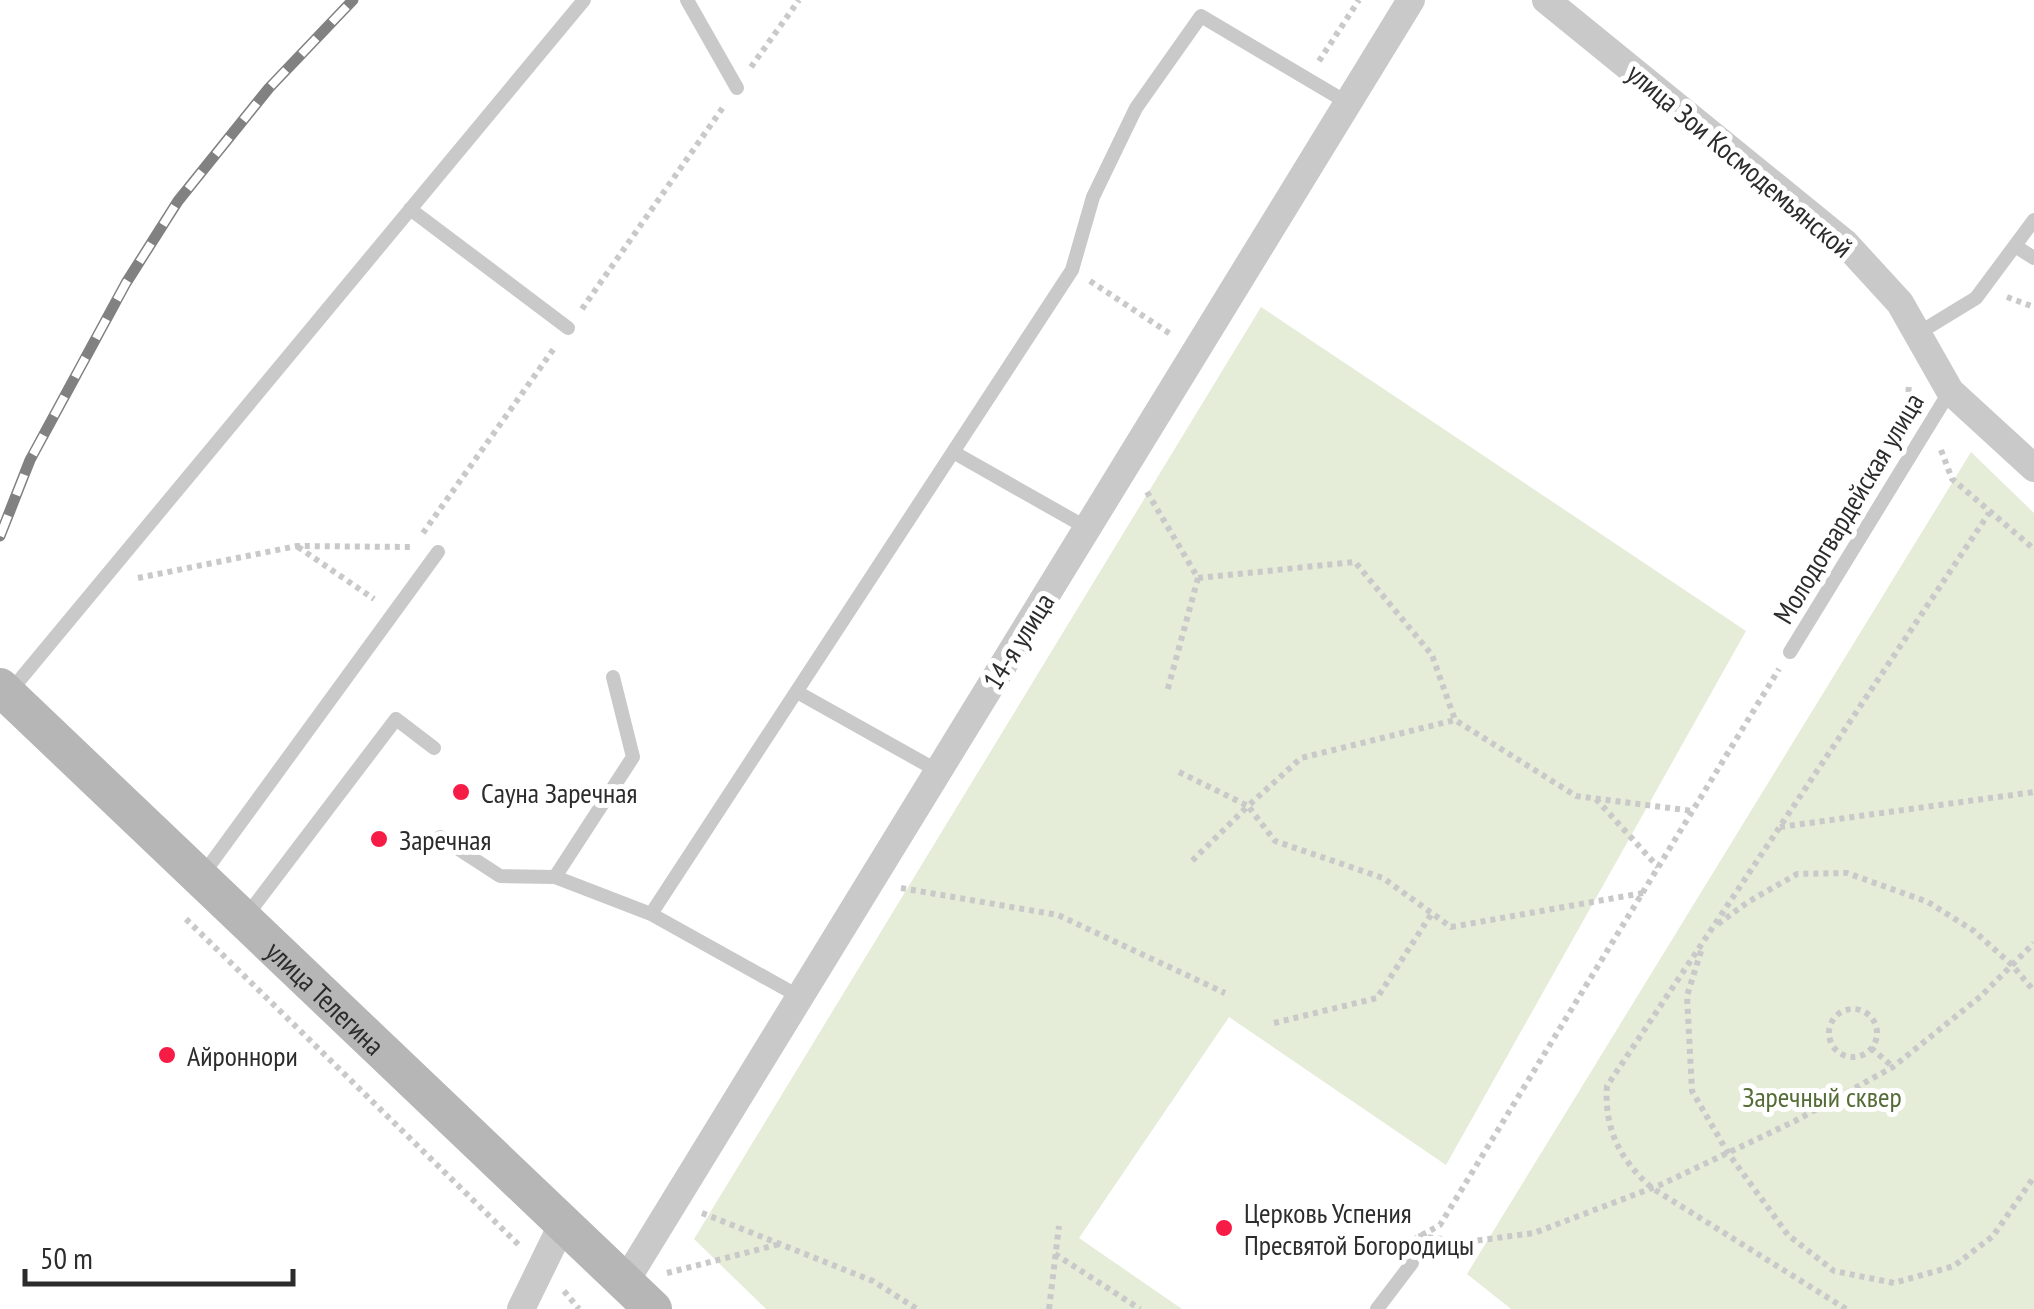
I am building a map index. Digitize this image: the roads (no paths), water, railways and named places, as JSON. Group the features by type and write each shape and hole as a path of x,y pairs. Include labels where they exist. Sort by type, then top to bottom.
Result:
{"main road":[{"name":"улица Телегина","path":"4,691 563,1223 643,1289"}],"street":[{"name":"14-я улица","path":"643,1289 800,997 1411,0"},
{"name":"улица Зои Космодемьянской","path":"1546,0 1844,243 1900,303 1950,391 2034,468"},
{"path":"521,1309 563,1223"}],"lane":[{"path":"4,691 97,586 584,0"},
{"path":"688,0 736,88"},
{"path":"651,914 1072,270 1093,197 1136,108 1201,16 1348,103"},
{"path":"410,209 568,328"},
{"path":"1917,334 1976,298 2034,220"},
{"path":"2015,246 2034,258"},
{"name":"Молодогвардейская улица","path":"1790,652 1950,391"},
{"path":"953,452 1087,528"},
{"path":"200,878 438,552"},
{"path":"555,877 633,757 612,677"},
{"path":"797,692 938,772"},
{"path":"244,919 396,719 434,748"},
{"path":"440,836 500,876 555,877 651,914 800,997"},
{"path":"1377,1309 1412,1263"}],"railway":[{"path":"0,536 30,460 126,283 178,201 269,88 353,0"}],"place":[{"name":"Сауна Заречная","path":"461,792"},
{"name":"Заречная","path":"379,839"},
{"name":"Айроннори","path":"167,1055"},
{"name":"Церковь Успения Пресвятой Богородицы","path":"1224,1228"}],"park label":[{"name":"Заречный сквер","path":"1822,1096"}]}
